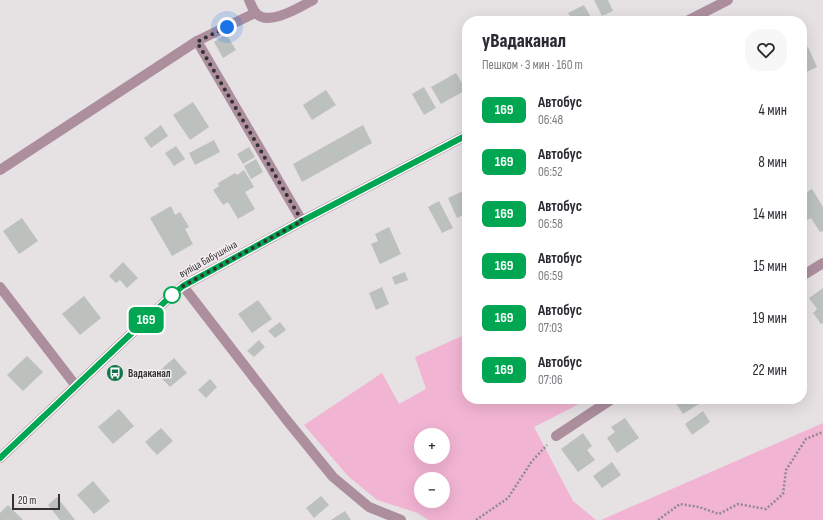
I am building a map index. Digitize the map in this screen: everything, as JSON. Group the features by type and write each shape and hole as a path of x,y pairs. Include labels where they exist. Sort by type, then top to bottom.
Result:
{"street":[{"path":"249,0 255,13 264,18 277,18 313,0"},
{"path":"697,16 728,0"},
{"path":"0,170 197,42 255,13"},
{"path":"197,42 302,221"},
{"name":"вуліца Бабушкіна","path":"0,458 183,286 302,221 462,138"},
{"path":"807,273 823,263"},
{"path":"183,286 285,418 333,477 369,507 390,518 401,520"},
{"path":"0,287 76,386"},
{"path":"556,436 604,404"}],"path":[{"path":"658,520 680,504 699,507 719,514 738,504 766,509 783,494 786,470 806,439 823,432"},
{"path":"476,520 508,498 532,461 556,436"}],"shaded area":[{"path":"462,336 462,404 579,404 534,427 573,501 596,520 428,520 418,513 377,500 348,476 304,425 382,373 399,404 426,389 415,357"},
{"path":"823,423 823,520 601,520"}],"building":[{"path":"594,0 608,0 613,11 602,16"},
{"path":"584,5 590,16 570,16 568,13"},
{"path":"226,34 236,50 223,58 214,42"},
{"path":"807,48 817,67 807,72"},
{"path":"456,73 462,83 462,92 441,104 431,87"},
{"path":"424,87 436,108 424,115 412,94"},
{"path":"326,90 336,105 312,120 303,105"},
{"path":"193,102 209,127 190,140 173,115"},
{"path":"161,125 168,136 151,148 144,138"},
{"path":"363,125 372,143 302,182 293,164"},
{"path":"214,140 220,152 195,165 189,153"},
{"path":"176,146 185,159 174,166 165,153"},
{"path":"249,147 255,157 243,164 237,154"},
{"path":"256,159 263,172 251,179 244,166"},
{"path":"244,170 254,187 245,192 255,209 238,219 228,202 223,205 213,190 219,186 218,183 235,173 237,175"},
{"path":"812,189 823,207 823,231 820,232 811,218 807,220 807,192"},
{"path":"462,191 462,216 457,218 448,198"},
{"path":"439,201 453,228 442,233 428,207"},
{"path":"171,206 175,215 180,212 189,227 185,229 193,244 172,256 150,218"},
{"path":"22,218 38,241 19,254 3,231"},
{"path":"389,227 401,254 380,264 371,244 378,241 375,234"},
{"path":"123,262 138,278 127,288 120,280 116,283 109,276"},
{"path":"405,272 408,280 395,285 392,277"},
{"path":"382,287 389,304 376,310 369,293"},
{"path":"823,288 823,323 821,324 813,313 817,309 809,298"},
{"path":"84,296 101,318 80,335 62,314"},
{"path":"258,300 272,319 252,333 238,314"},
{"path":"280,322 286,330 275,338 268,331"},
{"path":"259,340 265,347 254,357 247,351"},
{"path":"27,356 43,372 23,391 7,375"},
{"path":"174,358 187,373 170,387 157,373"},
{"path":"210,379 217,387 206,398 198,390"},
{"path":"676,404 699,404 683,414"},
{"path":"119,409 134,426 113,444 98,427"},
{"path":"703,411 710,422 692,435 685,424"},
{"path":"625,418 639,438 617,453 607,438 615,432 611,427"},
{"path":"161,428 173,441 157,455 145,442"},
{"path":"583,433 592,446 587,450 595,460 578,472 561,449"},
{"path":"612,462 621,475 602,488 593,476"},
{"path":"93,481 110,501 94,514 77,495"},
{"path":"321,496 329,505 314,518 306,508"},
{"path":"57,497 75,520 60,520 48,505"},
{"path":"8,505 23,520 0,520 0,513"},
{"path":"345,511 351,520 331,520"}],"bus line":[{"name":"169","path":"0,458 183,286 302,221 462,138"}],"place":[{"name":"Вадаканал","path":"115,373"}],"route":[{"path":"172,295 183,286 302,221 197,42 227,27"}]}
